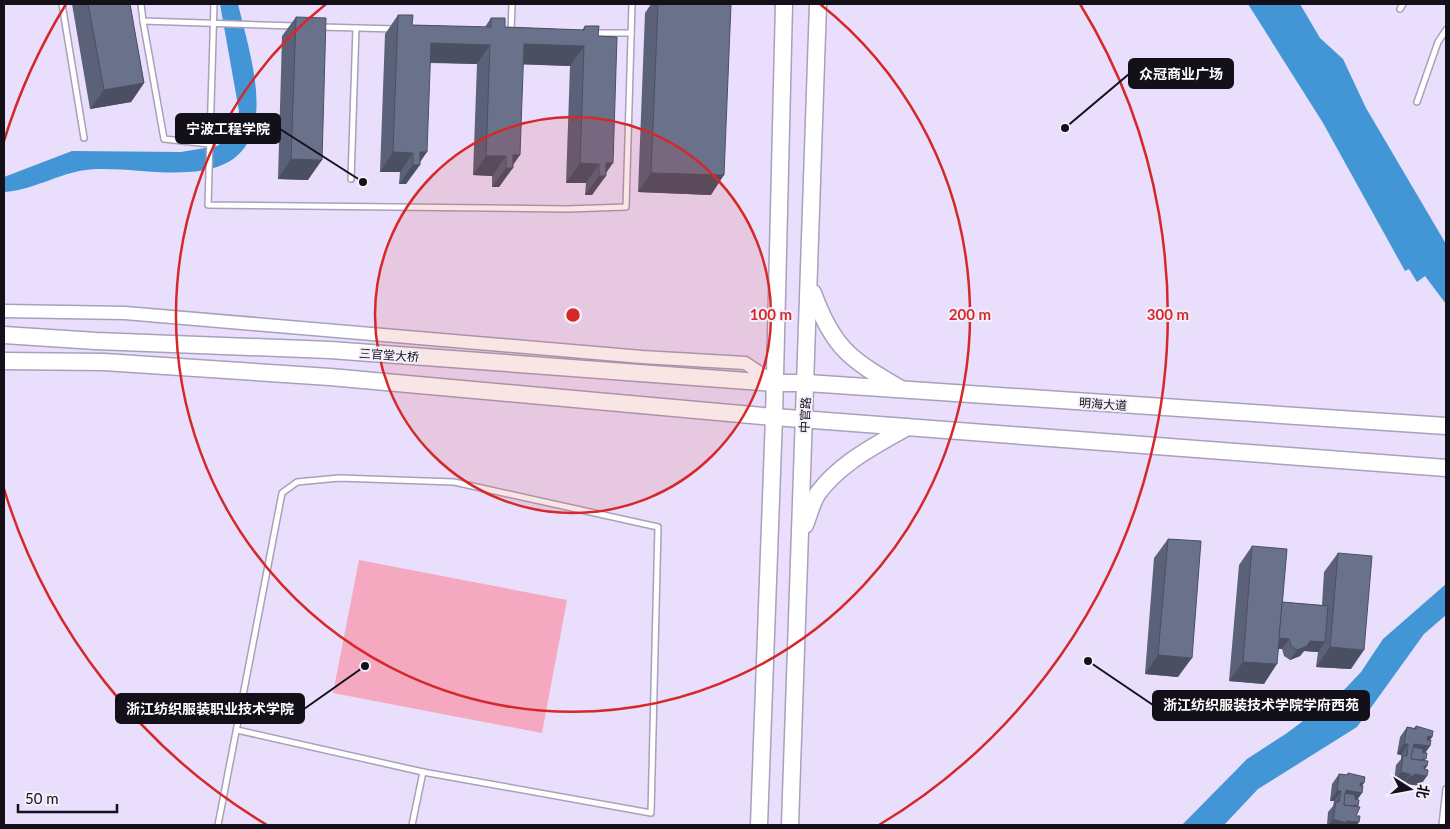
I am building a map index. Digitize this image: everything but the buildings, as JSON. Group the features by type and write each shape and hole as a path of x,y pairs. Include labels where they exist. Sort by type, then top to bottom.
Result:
{"main road":[{"path":"759,825 774,417 784,4"},
{"name":"中官路","path":"790,825 804,418 807,383 818,4"},
{"path":"810,284 824,323 838,344 863,367 903,390"},
{"name":"三官堂大桥","path":"4,335 96,341 330,350 775,383"},
{"path":"4,361 104,362 330,377 774,417 1438,468"},
{"name":"明海大道","path":"775,383 807,383 1439,426"},
{"path":"800,536 817,494 840,470 856,456 907,427"}],"street":[{"path":"4,311 125,313 632,356 745,363 775,383"}],"lane":[{"path":"62,4 84,138"},
{"path":"141,4 164,139 209,144"},
{"path":"214,4 208,205 549,209 626,207 632,4"},
{"path":"511,33 512,4"},
{"path":"1400,9 1403,4"},
{"path":"143,21 299,26"},
{"path":"318,27 404,30"},
{"path":"351,179 356,28"},
{"path":"1417,102 1438,42 1446,30"},
{"path":"501,33 520,33"},
{"path":"585,33 631,34"},
{"path":"218,825 238,730 282,493 297,482 338,478 454,482 658,527 652,813 423,772 238,730"},
{"path":"412,825 423,772"},
{"path":"1442,825 1446,789"}],"shaded area":[{"path":"359,560 567,600 542,733 333,693"}],"water":[{"path":"220,4 238,4 251,56 255,84 256,110 252,134 240,153 219,166 187,172 84,170 27,188 4,192 4,177 72,151 181,152 217,146 224,141 236,125 239,111"},
{"path":"1248,4 1300,4 1320,38 1343,59 1366,108 1446,244 1446,304 1425,276 1417,282 1409,269 1405,271 1323,123"},
{"path":"1446,584 1446,615 1424,634 1357,727 1258,789 1224,825 1182,825 1247,759 1287,733 1343,691 1361,672 1383,639"}],"place":[{"name":"众冠商业广场","path":"1065,128"},
{"name":"宁波工程学院","path":"363,182"},
{"name":"浙江纺织服装技术学院学府西苑","path":"1088,661"},
{"name":"浙江纺织服装职业技术学院","path":"365,666"}]}
